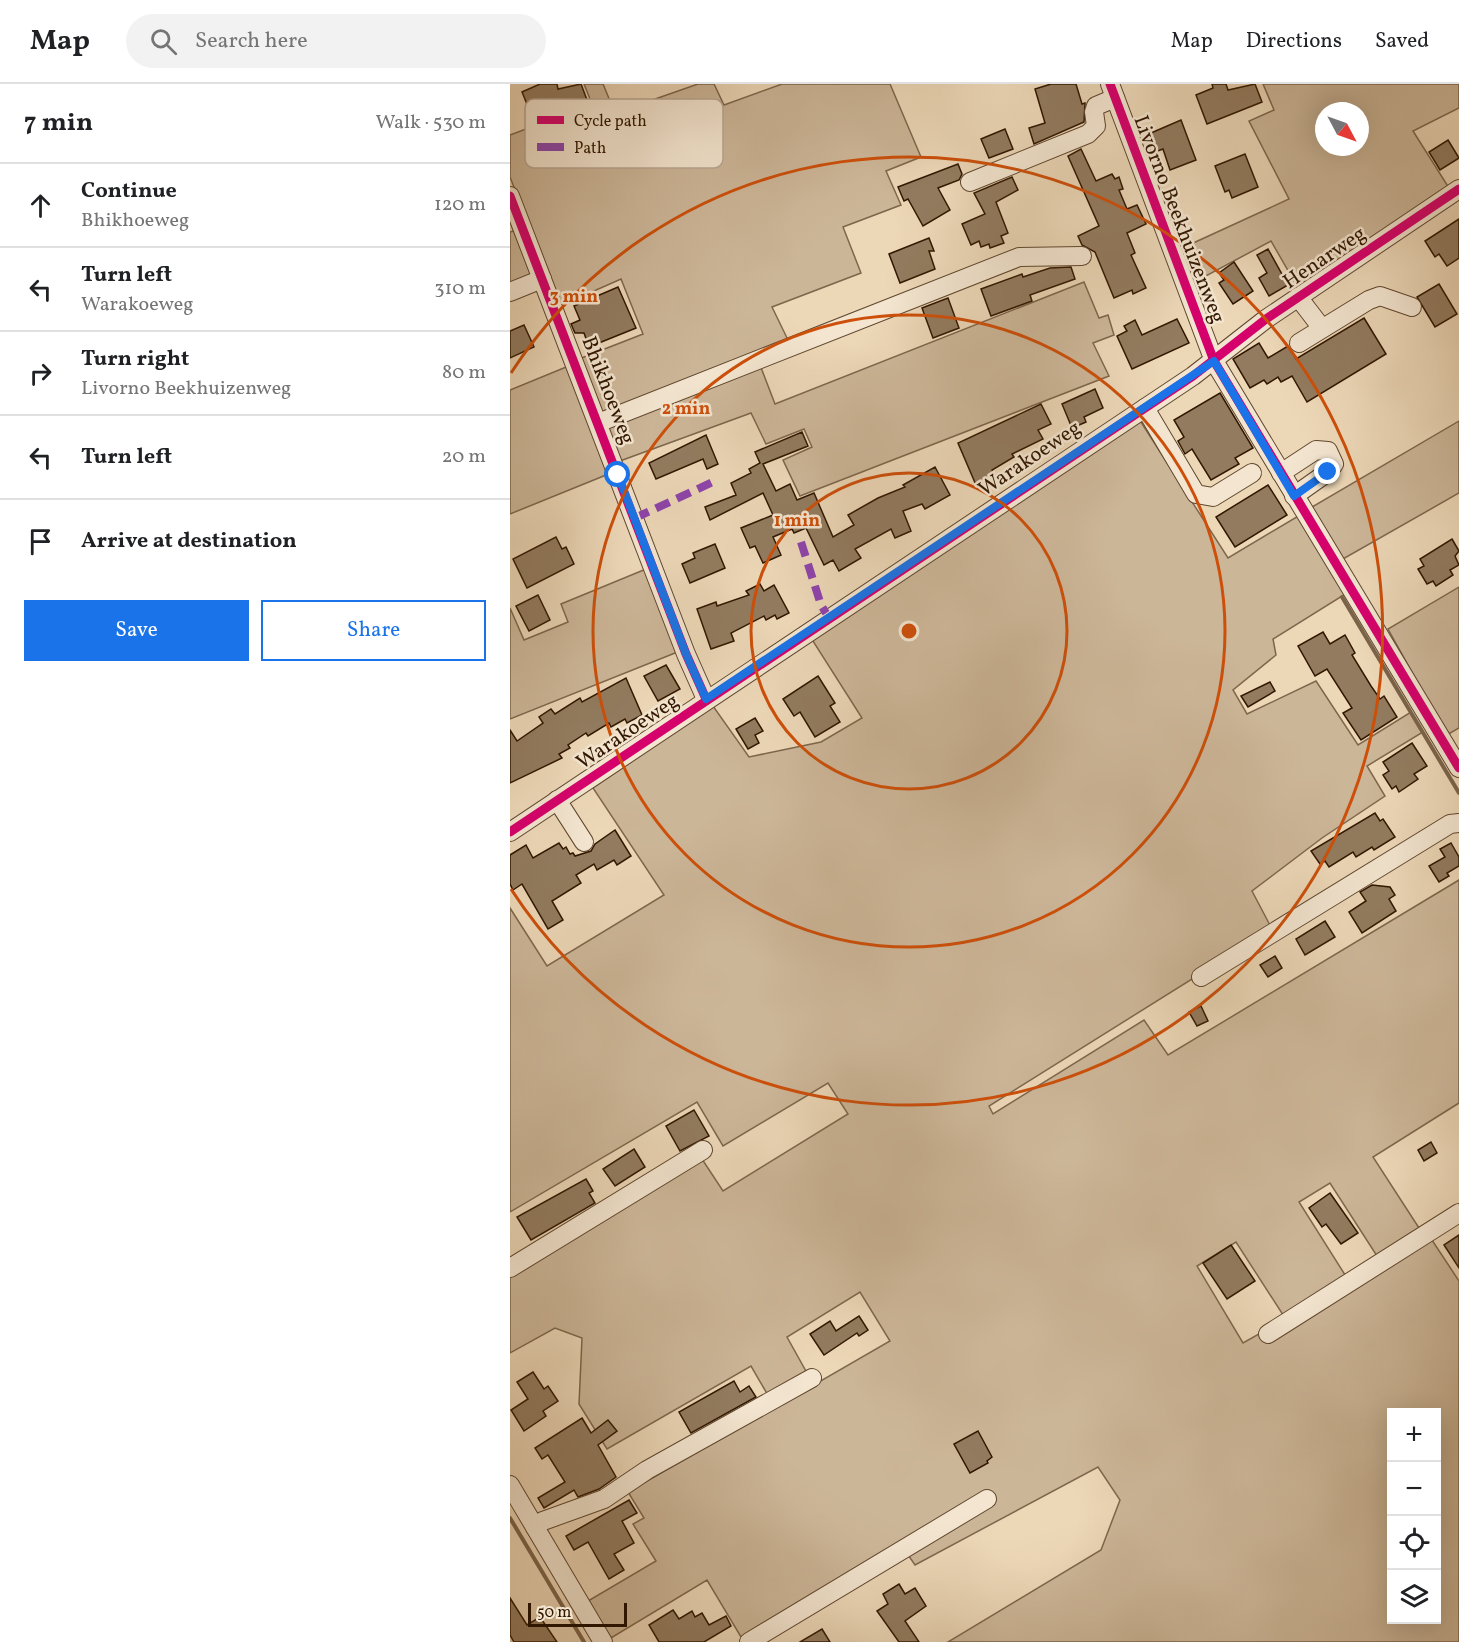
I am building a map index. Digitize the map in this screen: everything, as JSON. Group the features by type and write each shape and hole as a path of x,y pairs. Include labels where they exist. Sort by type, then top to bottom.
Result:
{"street":[{"path":"970,182 1088,134 1095,126 1096,106 1112,91"},
{"name":"Livorno Beekhuizenweg","path":"1112,91 1214,361 1294,496 1453,743 1459,768"},
{"name":"Henarweg","path":"1214,361 1232,344 1298,297 1459,189"},
{"name":"Bhikhoeweg","path":"510,196 686,654 706,699"},
{"path":"597,423 1019,257 1082,256"},
{"path":"510,292 542,279"},
{"path":"1299,343 1321,327 1380,296 1412,307"},
{"path":"1298,297 1321,327"},
{"name":"Warakoeweg","path":"510,832 1214,361"},
{"path":"1145,408 1196,494 1214,497 1252,473"},
{"path":"1281,473 1316,450 1328,451 1333,458 1334,464 1328,472 1294,496"},
{"path":"557,800 584,842"},
{"path":"1201,977 1450,824 1459,823"},
{"path":"510,1268 703,1150"},
{"path":"1268,1334 1459,1213"},
{"path":"535,1527 543,1521 604,1499 647,1470 812,1378"},
{"path":"510,1485 603,1642"},
{"path":"749,1642 987,1499"}],"shaded area":[{"path":"584,84 603,84 609,99 590,99"},
{"path":"698,84 714,84 721,99 655,99"},
{"path":"782,84 890,84 921,157 886,171 901,205 843,227 861,273 772,307 789,342 601,418 579,359 643,334 621,279 560,306 510,177 510,135 525,129 525,168 723,168 723,103 724,105"},
{"path":"1263,84 1459,84 1459,108 1413,131 1449,188 1298,288 1271,241 1191,284 1178,250 1289,199 1249,121 1274,110"},
{"path":"517,230 537,276 510,287 510,232"},
{"path":"1084,282 1099,318 1108,315 1114,335 1093,343 1109,376 800,496 783,460 812,447 804,429 766,444 751,413 620,461 605,424 760,365 775,404"},
{"path":"571,365 611,473 510,514 510,390"},
{"path":"1139,419 1228,558 1300,515 1347,593 1273,639 1276,655 1233,690 1247,714 1316,681 1358,745 1411,712 1423,732 1367,766 1385,796 1322,838 1252,891 1272,929 989,1106 993,1114 1144,1020 1168,1055 1459,880 1459,1103 1373,1157 1421,1231 1377,1256 1330,1183 1299,1202 1347,1278 1285,1318 1236,1242 1197,1266 1243,1343 1430,1237 1459,1281 1459,1642 948,1642 1101,1550 1120,1500 1098,1467 915,1565 906,1552 990,1491 741,1637 707,1580 611,1638 588,1601 656,1561 633,1524 644,1518 628,1492 890,1341 860,1292 787,1337 807,1373 769,1397 751,1366 607,1449 579,1404 582,1338 555,1328 510,1353 510,1274 702,1159 723,1191 848,1114 828,1083 723,1146 697,1102 510,1212 510,908 547,966 664,895 593,788 713,706 749,757 821,742 862,718 811,638"},
{"path":"1459,421 1459,493 1343,559 1312,507"},
{"path":"646,569 680,651 510,719 510,608 524,640 568,622 561,604"},
{"path":"1459,587 1459,728 1447,735 1388,629"}],"building":[{"path":"540,84 557,84 558,89 581,84 587,99 525,99 522,92"},
{"path":"1051,84 1076,84 1082,104 1085,103 1084,122 1034,144 1029,128 1045,123 1035,89"},
{"path":"1212,84 1226,84 1228,90 1255,84 1262,102 1207,124 1196,95 1213,88"},
{"path":"1181,120 1196,160 1170,170 1163,149 1152,153 1147,141 1153,138 1151,133"},
{"path":"1005,129 1013,149 989,158 981,139"},
{"path":"1448,140 1459,158 1440,170 1429,152"},
{"path":"1081,149 1096,181 1112,174 1115,179 1119,177 1123,189 1119,190 1127,209 1137,205 1146,224 1127,233 1135,253 1131,255 1146,288 1133,294 1132,290 1114,298 1095,252 1082,245 1078,236 1099,226 1068,156"},
{"path":"1245,154 1258,187 1232,198 1229,190 1225,192 1215,166"},
{"path":"958,164 962,174 959,180 938,188 950,210 923,226 908,199 904,201 898,187"},
{"path":"1012,177 1018,190 996,202 1008,233 1001,236 1004,243 990,248 989,244 981,247 979,241 971,245 962,224 985,214 974,193"},
{"path":"1459,219 1459,258 1447,266 1439,254 1435,257 1425,241"},
{"path":"929,238 934,251 929,251 935,269 900,283 889,254"},
{"path":"1268,249 1288,285 1269,296 1259,278 1267,273 1257,255"},
{"path":"1234,262 1253,291 1233,304 1219,283 1224,280 1219,273"},
{"path":"1071,267 1075,279 1030,295 1032,301 991,316 981,289 1022,274 1023,277 1050,268"},
{"path":"1439,284 1457,314 1435,327 1417,297"},
{"path":"618,287 636,328 589,347 584,333 575,333 571,324 580,320 574,306"},
{"path":"948,298 959,328 933,338 922,308"},
{"path":"1364,318 1386,354 1307,402 1292,376 1281,382 1278,377 1267,384 1264,380 1250,388 1233,359 1259,343 1268,358 1288,346 1296,359"},
{"path":"1177,319 1189,343 1132,369 1117,336 1127,331 1124,326 1135,320 1142,335"},
{"path":"524,325 534,347 510,358 510,331"},
{"path":"1095,389 1103,408 1084,417 1086,422 1072,428 1062,404"},
{"path":"1220,393 1253,448 1235,458 1239,464 1211,480 1192,449 1185,454 1178,441 1184,437 1174,420"},
{"path":"1041,404 1051,424 1038,430 1043,439 1012,454 1014,457 992,470 995,476 976,485 958,443"},
{"path":"802,432 808,446 763,464 776,491 790,484 797,500 814,493 833,537 854,525 848,515 878,498 905,487 903,485 935,467 950,495 925,509 922,504 903,511 911,531 895,538 891,529 855,549 861,558 839,571 833,560 824,565 806,528 794,533 792,529 773,537 781,555 763,563 755,546 750,548 741,528 773,515 763,493 710,520 705,507 736,495 731,483 751,473 749,469 760,463 755,452"},
{"path":"706,435 718,464 707,469 703,459 656,479 649,463"},
{"path":"1268,485 1287,515 1235,547 1216,517"},
{"path":"556,537 562,549 566,547 574,564 527,588 513,559"},
{"path":"1452,539 1459,551 1455,556 1459,565 1450,570 1453,575 1436,586 1433,581 1427,584 1418,569 1424,566 1420,559"},
{"path":"715,544 725,568 690,583 682,564 695,558 693,553"},
{"path":"760,584 764,591 774,585 789,613 777,619 775,615 766,620 764,616 731,633 734,641 711,649 697,609 716,602 717,606 749,595 746,591"},
{"path":"538,595 550,620 529,631 516,606"},
{"path":"1323,632 1330,644 1345,635 1355,653 1352,655 1371,686 1380,699 1384,696 1397,717 1361,740 1343,713 1352,708 1327,669 1315,676 1298,646"},
{"path":"666,665 680,689 658,701 644,676"},
{"path":"818,676 835,703 830,706 840,722 815,737 800,712 794,716 783,699"},
{"path":"626,678 642,715 627,723 625,719 611,727 609,723 588,736 586,733 568,745 570,748 559,754 562,758 510,783 510,730 517,741 543,723 539,717 551,709 555,714 580,698 582,702"},
{"path":"1270,682 1275,691 1248,707 1241,696"},
{"path":"755,718 763,731 755,735 759,743 748,749 736,729"},
{"path":"1412,743 1427,766 1414,774 1418,779 1399,792 1396,786 1392,789 1383,775 1389,771 1383,762"},
{"path":"1375,813 1380,821 1383,819 1395,837 1374,850 1372,847 1356,857 1353,852 1329,867 1325,861 1320,864 1311,851"},
{"path":"615,830 631,856 617,865 614,860 597,870 594,864 576,875 581,883 552,901 563,920 548,929 522,884 513,890 510,884 510,855 526,845 533,858 559,843 563,849 566,847 570,854 573,853 575,856 591,851 595,844"},
{"path":"1451,843 1459,857 1459,866 1447,873 1449,876 1439,882 1429,866 1445,857 1440,849"},
{"path":"1372,885 1390,887 1395,895 1389,899 1396,911 1362,933 1349,912 1366,901 1360,892"},
{"path":"1325,921 1335,937 1305,955 1296,939"},
{"path":"1275,956 1282,968 1268,977 1260,965"},
{"path":"1201,1006 1208,1021 1197,1026 1189,1012"},
{"path":"694,1110 709,1136 680,1151 666,1126"},
{"path":"1431,1142 1437,1153 1424,1161 1418,1150"},
{"path":"634,1149 645,1167 615,1186 603,1169"},
{"path":"586,1179 593,1191 589,1193 595,1203 531,1240 517,1217"},
{"path":"1330,1193 1358,1233 1341,1244 1326,1224 1322,1227 1309,1208"},
{"path":"1459,1235 1459,1268 1444,1245"},
{"path":"1231,1245 1255,1281 1227,1299 1203,1263"},
{"path":"859,1316 868,1330 859,1336 857,1333 824,1355 810,1334 830,1321 836,1331"},
{"path":"533,1372 544,1389 548,1386 558,1401 543,1411 546,1416 524,1431 511,1410 528,1399 517,1382"},
{"path":"734,1381 740,1392 749,1386 756,1397 691,1433 679,1412"},
{"path":"582,1418 591,1433 608,1420 617,1431 598,1445 616,1477 599,1489 578,1497 574,1490 544,1508 538,1498 565,1482 548,1455 542,1459 535,1448"},
{"path":"978,1431 992,1457 987,1461 988,1463 970,1473 954,1444"},
{"path":"629,1500 637,1513 622,1521 634,1543 614,1554 624,1570 609,1579 588,1542 574,1550 566,1536"},
{"path":"899,1584 905,1594 915,1588 926,1606 905,1621 919,1642 899,1642 877,1611 888,1604 883,1594"},
{"path":"510,1598 527,1625 540,1617 557,1642 514,1642 510,1635"},
{"path":"673,1610 679,1619 692,1611 695,1617 702,1613 709,1625 726,1616 731,1626 704,1642 659,1642 649,1625"},
{"path":"822,1629 830,1642 800,1642"}],"waterway":[{"path":"1342,597 1459,793"},
{"path":"510,1518 584,1642"}],"marked path":[{"path":"635,518 715,481"},
{"path":"801,542 821,605 829,618"}],"cycle path":[{"path":"1110,84 1214,361 1459,768"},
{"path":"510,832 1193,376 1266,319 1459,189"},
{"path":"510,196 686,654 706,699"}],"route":[{"path":"618,475 686,654 706,699 1214,361 1294,496 1328,472"}]}
